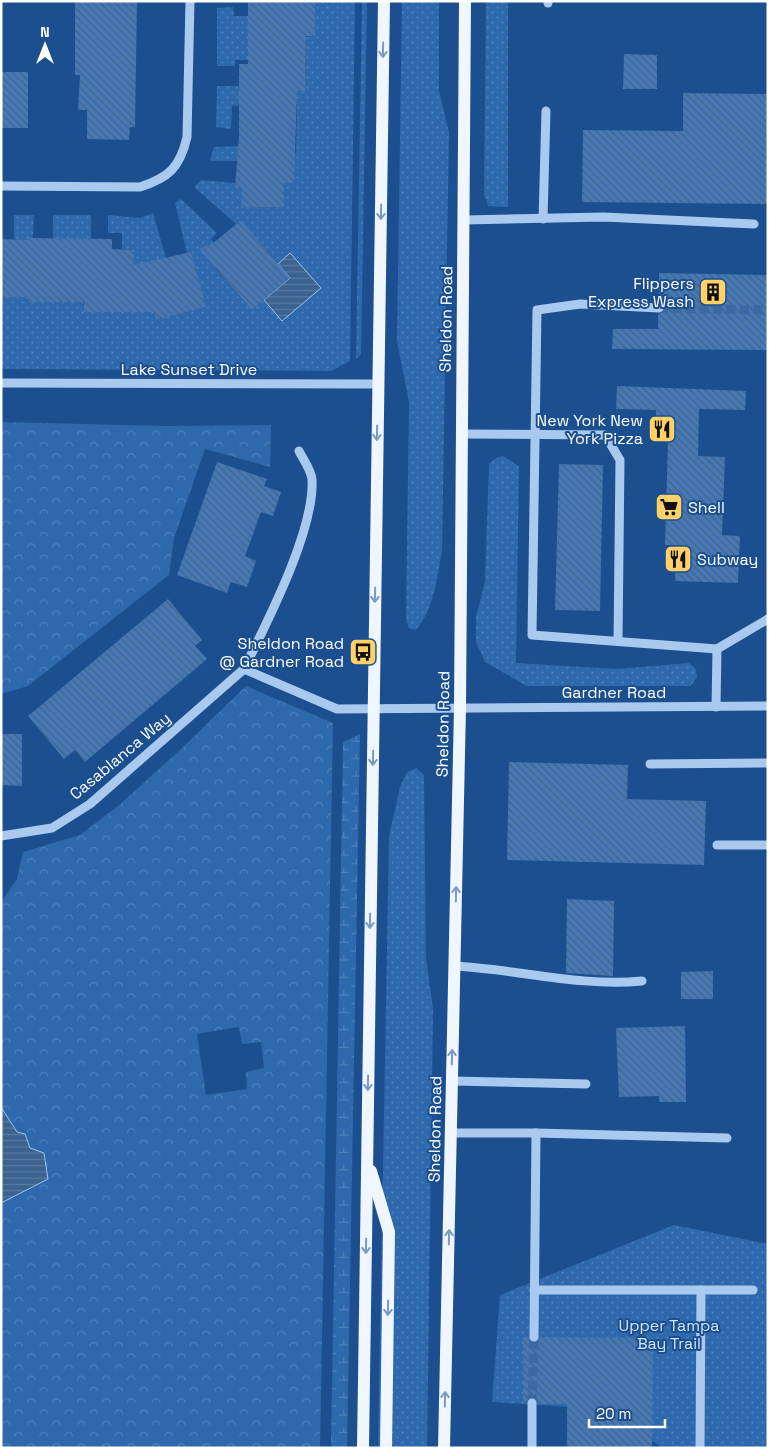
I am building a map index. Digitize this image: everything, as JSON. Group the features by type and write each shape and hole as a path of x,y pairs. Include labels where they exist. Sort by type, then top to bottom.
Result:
{"main road":[{"path":"363,1448 384,1"},
{"name":"Sheldon Road","path":"444,1448 460,708 465,1"},
{"path":"367,1157 389,1232 386,1448"}],"street":[{"path":"1,186 140,187 160,181 175,167 183,153 187,137 190,1"},
{"path":"543,219 546,111"},
{"path":"464,220 603,217 754,224"},
{"path":"659,308 580,304 537,310 532,635 717,649 768,619"},
{"name":"Lake Sunset Drive","path":"1,383 378,384"},
{"path":"462,434 606,435 620,460 618,641"},
{"name":"Casablanca Way","path":"1,836 52,828 90,804 244,669 272,612 307,522 312,477 299,451"},
{"path":"716,706 717,649"},
{"path":"244,669 337,709 460,708"},
{"name":"Gardner Road","path":"460,708 768,706"},
{"path":"650,764 768,763"},
{"path":"717,845 768,845"},
{"path":"454,966 575,981 617,983 642,981"},
{"path":"452,1081 586,1084"},
{"path":"451,1133 536,1133 727,1138"},
{"path":"534,1337 536,1133"},
{"path":"534,1290 753,1290"},
{"path":"700,1448 701,1290"},
{"path":"532,1403 532,1448"}],"green space":[{"path":"315,1 355,1 350,361 331,371 1,369 1,297 17,240 14,239 14,215 34,215 29,302 72,302 72,252 53,238 53,215 91,215 91,239 84,239 83,311 132,312 133,250 122,249 122,233 108,233 108,215 140,218 153,213 166,258 144,276 156,320 205,307 191,252 187,253 175,203 181,199 217,233 211,239 220,250 222,260 214,267 252,310 264,300 283,321 320,288 290,253 278,264 241,220 236,224 194,187 201,180 235,183 235,187 242,188 242,208 284,207 284,183 294,183 294,161 210,161 214,147 239,146 239,152 296,153 297,103 244,102 243,105 232,106 231,129 216,127 217,86 238,86 239,90 305,91 306,48 248,60 235,60 235,66 217,66 217,8 233,7 234,16 251,16 258,36 314,37"},
{"path":"362,1 367,1 361,354 356,359"},
{"path":"402,1 439,1 439,91 449,132 442,551 431,603 416,630 409,628 406,620 409,402 397,341"},
{"path":"486,1 508,1 508,207 488,206 484,194"},
{"path":"1,422 164,426 271,425 270,467 205,449 174,538 169,575 28,686 1,694"},
{"path":"503,456 519,466 516,663 616,669 689,663 696,669 697,677 691,686 527,686 485,662 476,642 476,617 485,582 489,464 494,459"},
{"path":"246,686 333,723 320,1448 1,1448 1,1203 48,1179 30,1148 25,1134 17,1132 1,1107 1,902 17,879 23,852 80,835 118,806 180,750","holes":["239,1027 242,1044 261,1042 264,1068 246,1072 247,1089 206,1095 197,1034"]},
{"path":"360,734 347,1448 331,1448 343,742"},
{"path":"416,768 424,775 426,958 433,1009 427,1448 378,1448 389,836 400,787 407,772"},
{"name":"Upper Tampa Bay Trail","path":"674,1225 768,1244 768,1448 663,1448 605,1409 492,1402 500,1295"}],"shaded area":[{"path":"290,253 321,288 282,321 264,300 290,278 278,264"},
{"path":"1,1107 17,1132 25,1134 30,1148 44,1153 48,1179 1,1203"}],"building":[{"path":"75,1 137,1 135,127 130,127 129,140 87,139 87,110 78,110 80,75 75,75"},
{"path":"248,1 315,1 315,37 306,36 305,91 297,91 294,183 284,183 284,207 241,208 242,188 235,187 239,137 239,64 248,64"},
{"path":"624,54 657,55 657,89 623,89"},
{"path":"1,72 28,72 28,128 1,128"},
{"path":"683,93 768,94 768,204 582,202 583,130 683,131"},
{"path":"241,220 290,278 252,310 199,249 212,244"},
{"path":"29,238 112,239 112,249 134,250 133,265 191,252 206,307 156,320 154,312 83,312 84,302 29,302 29,297 1,297 1,239 29,240"},
{"path":"659,273 768,275 768,350 612,349 613,329 658,329 658,314 664,312 665,308 663,303 659,302"},
{"path":"617,386 746,391 745,410 699,409 698,456 725,457 722,535 740,536 738,583 675,581 676,545 665,545 668,440 655,439 656,410 616,409"},
{"path":"217,462 267,479 264,486 281,492 273,516 261,512 245,556 256,561 247,587 231,582 227,593 177,575"},
{"path":"559,464 603,465 600,611 555,610"},
{"path":"168,599 202,640 195,646 207,659 85,762 75,750 64,759 28,716"},
{"path":"1,734 22,734 22,786 1,785"},
{"path":"509,762 628,765 627,799 706,801 704,865 507,860"},
{"path":"567,899 614,901 613,976 566,973"},
{"path":"713,971 713,999 681,999 681,972"},
{"path":"685,1026 686,1102 659,1102 659,1096 619,1097 616,1028"},
{"path":"523,1337 528,1337 530,1342 534,1343 540,1337 653,1338 652,1448 567,1448 567,1404 538,1404 537,1399 532,1397 523,1403"}],"tunnel":[{"path":"659,308 768,310"},
{"path":"532,1403 534,1337"}],"place":[{"name":"Flippers Express Wash","path":"713,292"},
{"name":"New York New York Pizza","path":"662,429"},
{"name":"Shell","path":"669,507"},
{"name":"Subway","path":"678,559"},
{"name":"Sheldon Road @ Gardner Road","path":"363,652"}]}
